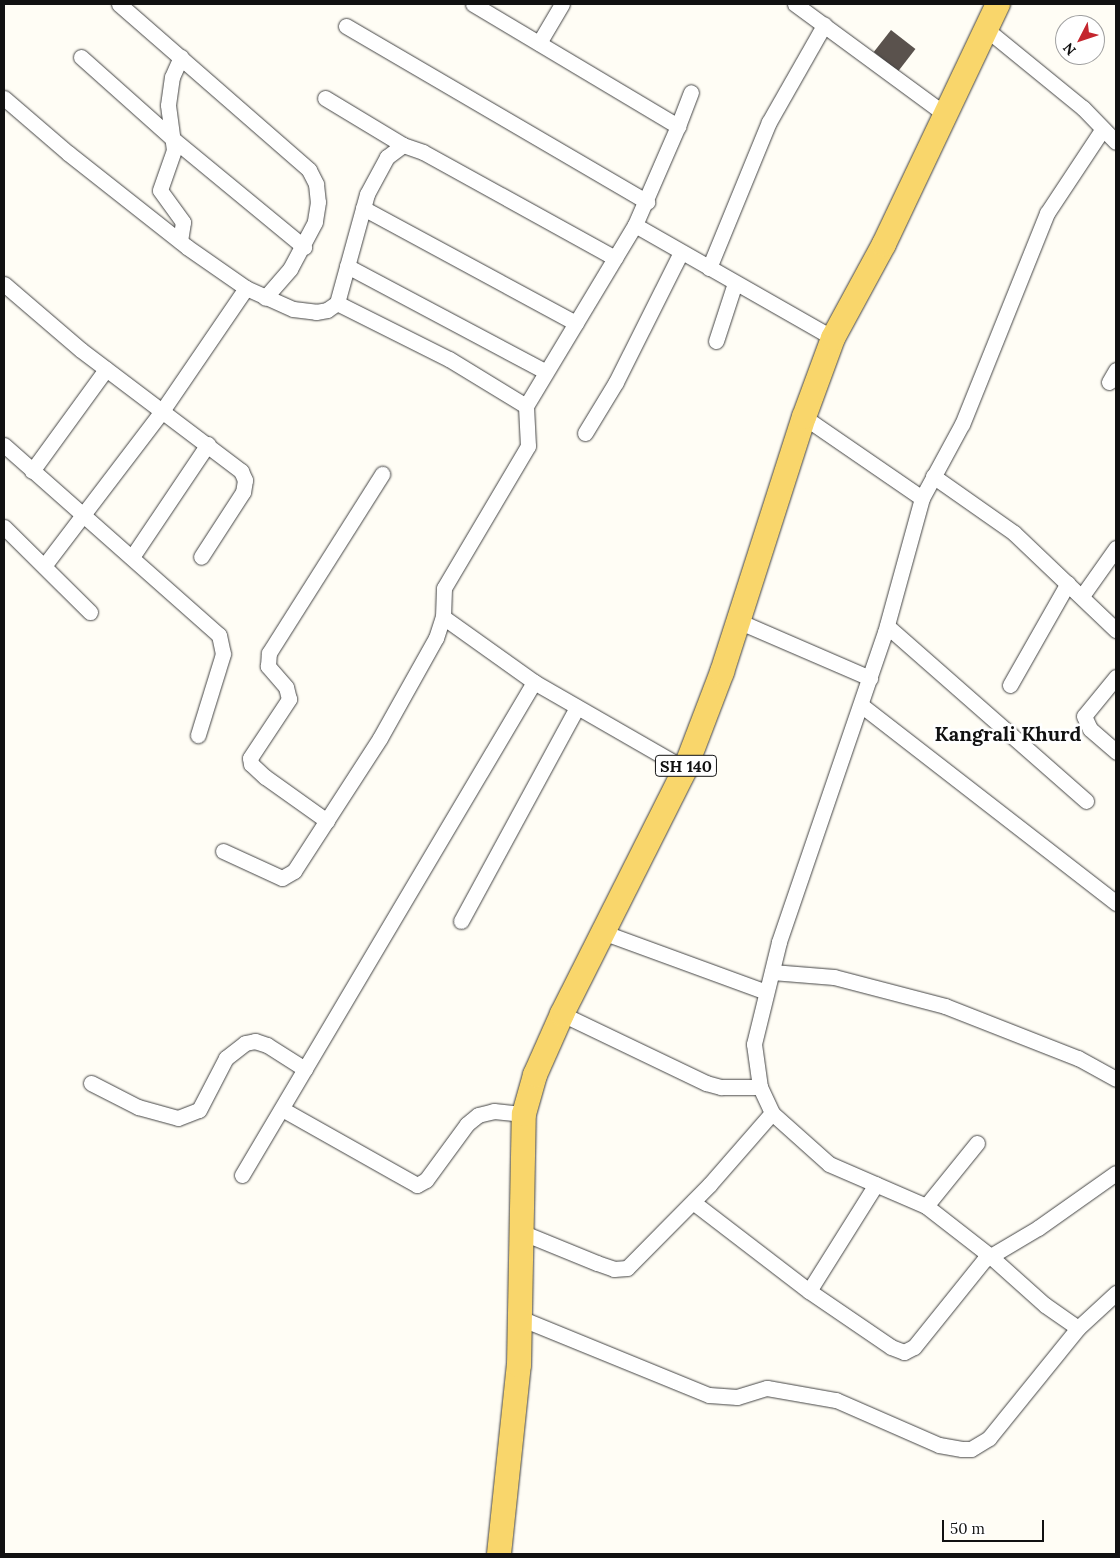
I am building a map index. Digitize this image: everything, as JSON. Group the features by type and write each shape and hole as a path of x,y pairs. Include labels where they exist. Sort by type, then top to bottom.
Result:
{"main road":[{"name":"SH 140","path":"495,1550 519,1365 524,1114 535,1075 562,1014 605,933 685,769 738,622 804,417 833,338 884,244 998,4"}],"street":[{"path":"119,4 309,170 316,184 318,202 315,222 304,247 265,298"},
{"path":"473,4 678,126"},
{"path":"539,43 562,4"},
{"path":"795,4 945,114"},
{"path":"709,268 768,122 824,25"},
{"path":"346,26 647,202"},
{"path":"986,29 1082,108 1116,142"},
{"path":"81,57 173,139 304,247"},
{"path":"180,241 183,222 160,190 172,160 173,139 169,91 181,57"},
{"path":"223,851 282,878 294,871 380,738 436,638 443,617 444,588 528,446 526,406 635,225 647,202 691,92"},
{"path":"4,98 68,153 180,241 246,288 265,298 305,312 327,310 337,303 363,208 387,157 403,145"},
{"path":"325,98 403,145 423,152 616,258"},
{"path":"1078,1328 1045,1305 989,1255 926,1206 829,1164 772,1113 760,1087 754,1044 766,992 800,875 861,705 887,626 922,498 962,424 1047,213 1102,130"},
{"path":"363,208 576,323"},
{"path":"635,225 833,338"},
{"path":"585,433 616,382 681,252"},
{"path":"347,266 546,372"},
{"path":"716,341 735,283"},
{"path":"4,284 106,369 208,444 241,471 246,485 200,557"},
{"path":"44,566 162,411 246,288"},
{"path":"337,303 449,360 526,406"},
{"path":"32,471 106,369"},
{"path":"804,417 922,498"},
{"path":"132,557 208,444"},
{"path":"4,445 212,626 222,640 223,654 198,735"},
{"path":"327,821 264,777 251,764 250,758 289,699 286,687 268,666 269,653 382,474"},
{"path":"933,476 1014,533 1116,630"},
{"path":"4,527 90,612"},
{"path":"1082,596 1116,548"},
{"path":"1010,685 1068,584"},
{"path":"443,617 534,682 685,769"},
{"path":"738,622 870,678"},
{"path":"887,626 1086,801"},
{"path":"1116,677 1084,716 1090,729 1116,752"},
{"path":"242,1175 534,682"},
{"path":"861,705 1116,903"},
{"path":"461,922 577,707"},
{"path":"605,933 766,992"},
{"path":"772,972 834,977 945,1006 1078,1058 1116,1078"},
{"path":"562,1014 706,1083 721,1087 760,1087"},
{"path":"92,1083 138,1107 178,1118 199,1110 226,1058 245,1042 254,1041 267,1046 305,1069"},
{"path":"282,1109 417,1185 426,1180 467,1124 478,1115 494,1111 524,1114"},
{"path":"521,1232 620,1270 635,1261 692,1202 772,1113"},
{"path":"926,1206 977,1143"},
{"path":"692,1202 809,1291 891,1347 904,1352 914,1347 989,1255 1045,1224 1116,1173"},
{"path":"809,1291 876,1184"},
{"path":"520,1318 709,1395 738,1397 767,1388 836,1400 939,1445 971,1449 990,1438 1078,1328 1116,1293"}],"building":[{"path":"891,30 915,49 898,71 874,52"}],"district":[{"name":"Kangrali Khurd","path":"1008,733"}]}
